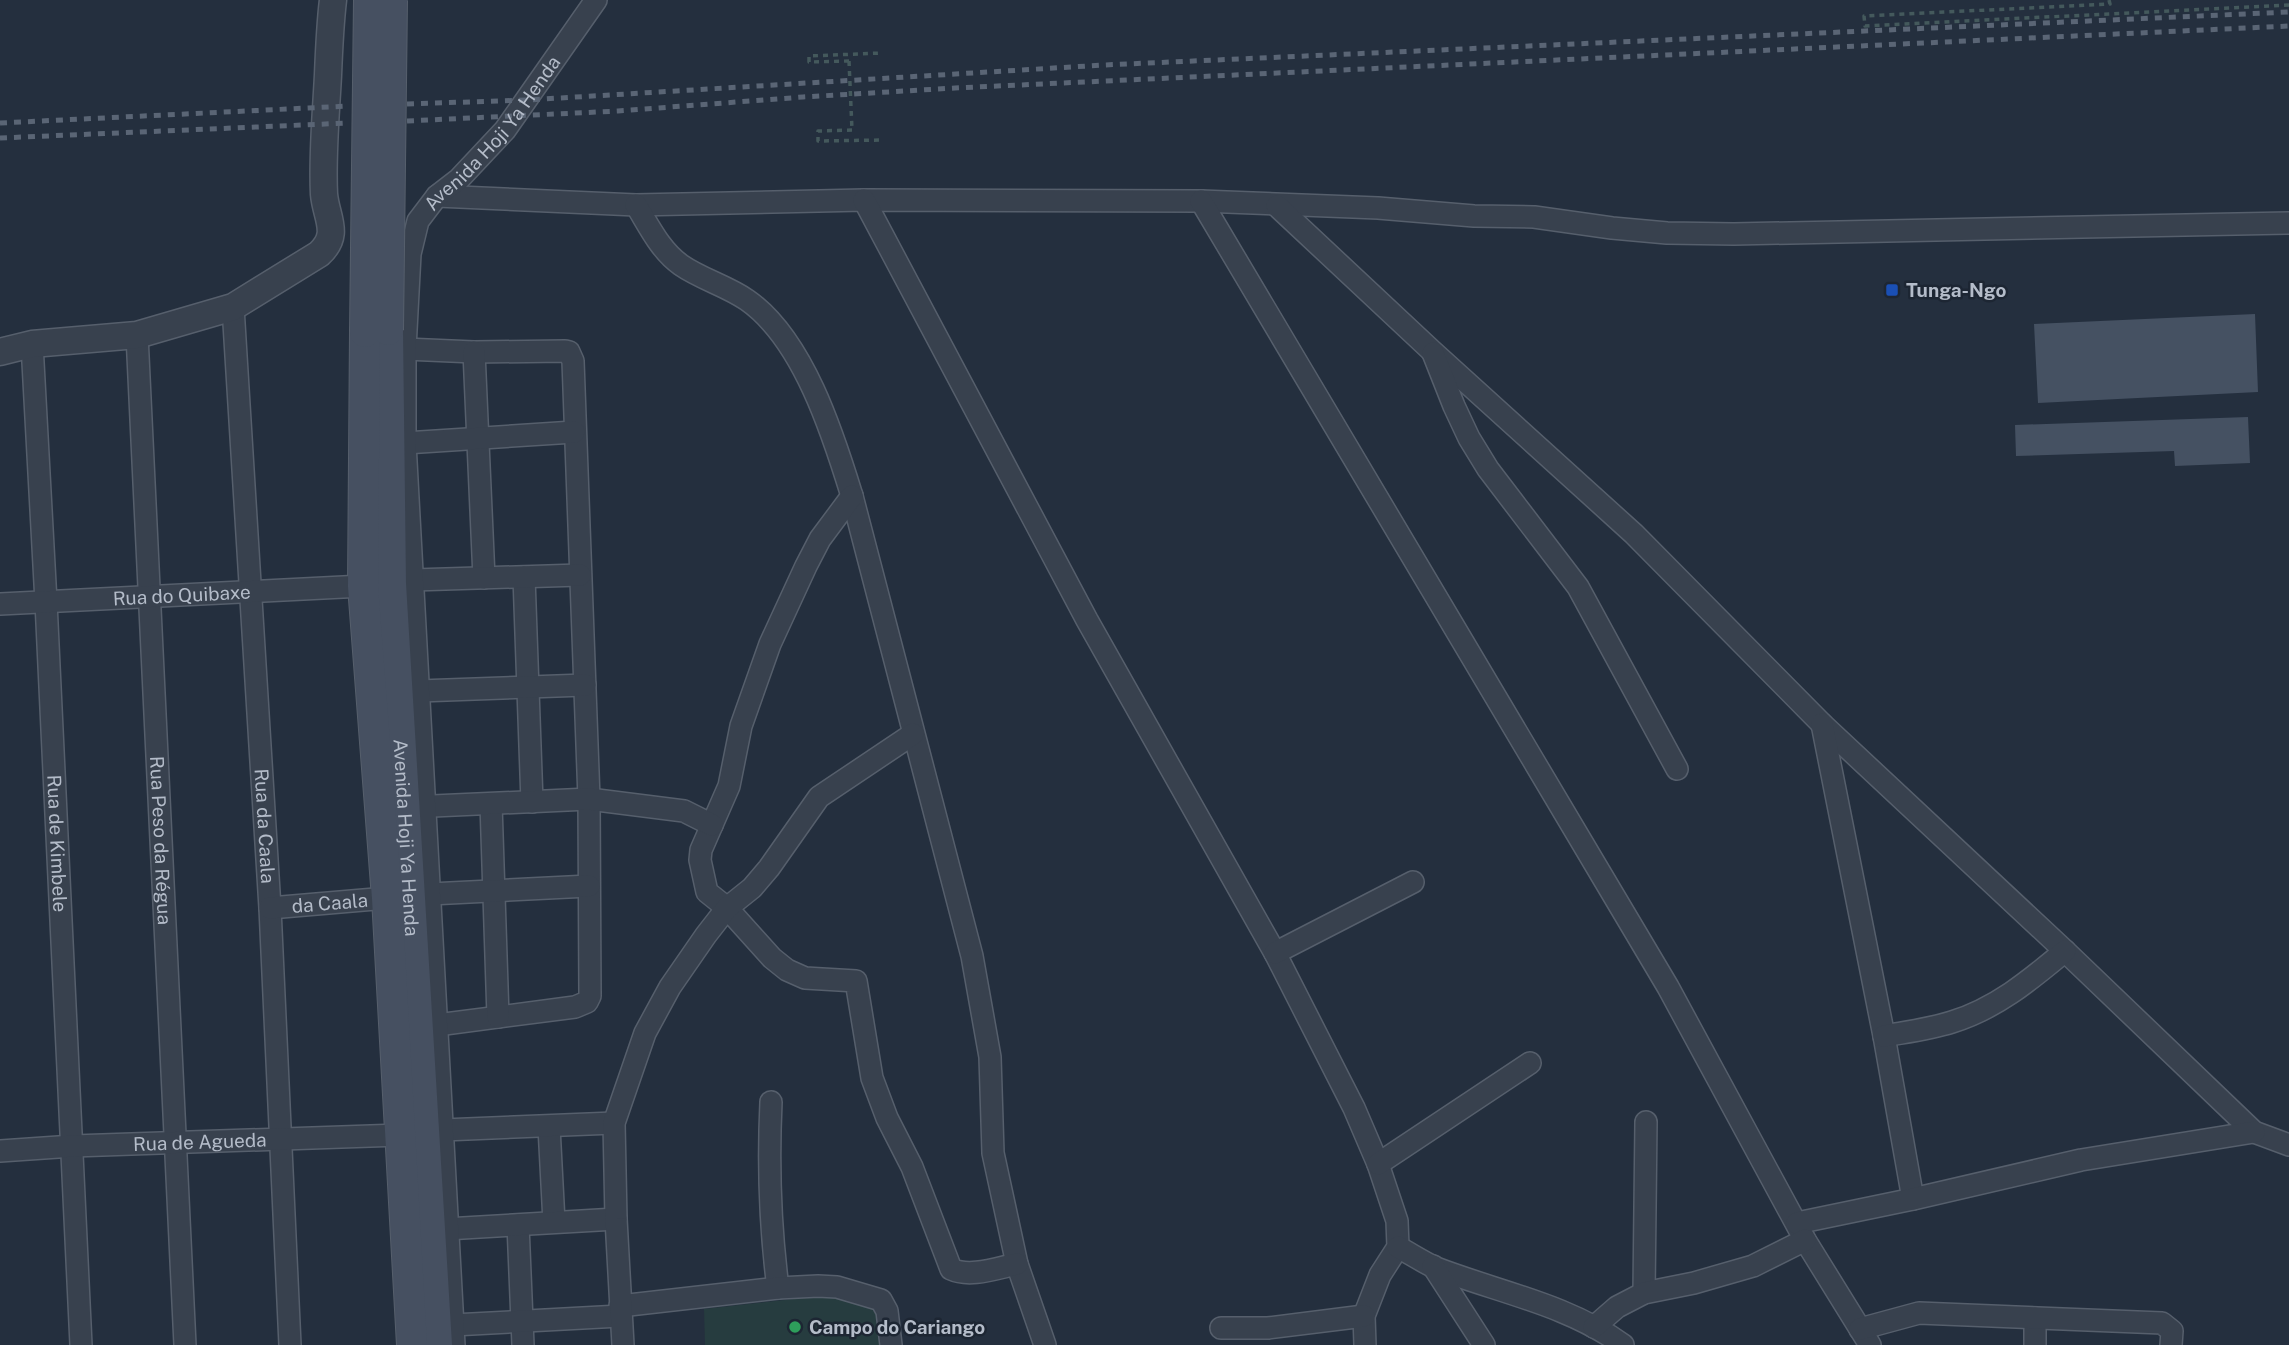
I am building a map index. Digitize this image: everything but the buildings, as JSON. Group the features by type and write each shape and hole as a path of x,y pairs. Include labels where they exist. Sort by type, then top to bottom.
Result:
{"main road":[{"path":"369,0 386,337"},
{"path":"386,337 393,0"},
{"name":"Avenida Hoji Ya Henda","path":"386,337 363,586 387,898 412,1345"},
{"name":"Avenida Hoji Ya Henda","path":"386,337 391,583 415,807 448,1338"}],"street":[{"path":"0,352 32,344 137,335 233,307 319,254 328,245 331,236 324,196 329,31 333,0"},
{"name":"Avenida Hoji Ya Henda","path":"448,1338 443,1130 430,894 415,807 419,691 405,443 386,337 418,221 437,196 459,180 505,130 596,0"},
{"path":"437,196 636,205 864,200 1200,201 1534,217 1612,228 1694,233 2289,223"},
{"path":"864,200 1087,620 1275,953 1354,1108 1378,1164 1397,1221 1398,1247 1380,1275 1364,1316 1365,1345"},
{"path":"1200,201 1668,987 1801,1232 1865,1337 1919,1313 2162,1323 2172,1331 2171,1345"},
{"path":"636,205 666,253 682,266 747,300 763,313 784,337 830,424 852,496 957,894 983,1010 992,1079 993,1153 1017,1264 1045,1345"},
{"path":"1277,206 1634,534 1822,724 2066,951 2254,1132 2289,1145"},
{"name":"Rua da Caala","path":"233,307 270,908 290,1345"},
{"name":"Rua Peso da Régua","path":"137,335 185,1345"},
{"path":"386,337 474,352 569,352 573,361 589,799 589,999 575,1007 438,1025"},
{"name":"Rua de Kimbele","path":"32,344 73,1146 80,1345"},
{"path":"1432,351 1469,438 1488,469 1577,587 1677,769"},
{"path":"474,352 484,578"},
{"path":"405,443 574,432"},
{"path":"852,496 820,539 770,644 741,726 729,786 701,850 701,870 707,892 727,908 787,971 805,978 853,980 857,984 872,1078 887,1118 912,1167 951,1269 972,1272 1017,1264"},
{"path":"413,580 580,575"},
{"path":"524,577 532,802"},
{"name":"Rua do Quibaxe","path":"0,604 363,586"},
{"path":"419,691 585,685"},
{"path":"1822,724 1884,1036 1913,1199"},
{"path":"623,1345 614,1123 642,1042 657,1009 727,908 752,888 769,868 819,797 913,734"},
{"path":"415,807 589,799 684,811 712,825"},
{"path":"491,804 498,1017"},
{"path":"1275,953 1413,882"},
{"path":"430,894 589,886"},
{"name":"da Caala","path":"270,908 387,898"},
{"path":"1884,1036 1950,1022 1981,1010 2007,997 2066,951"},
{"path":"1378,1164 1472,1099 1530,1063"},
{"path":"771,1102 771,1220 778,1288"},
{"path":"1644,1293 1646,1122"},
{"path":"443,1130 614,1123"},
{"path":"549,1126 554,1222"},
{"path":"1594,1327 1617,1307 1644,1293 1694,1283 1753,1266 1801,1232 1913,1199 2081,1160 2254,1132"},
{"name":"Rua de Agueda","path":"0,1151 400,1135"},
{"path":"446,1229 616,1219"},
{"path":"517,1225 523,1345"},
{"path":"1398,1247 1433,1266 1594,1327 1614,1343"},
{"path":"1433,1266 1484,1345"},
{"path":"448,1338 522,1322 778,1288 837,1287 881,1300 887,1311 891,1345"},
{"path":"1221,1328 1268,1328 1364,1316"},
{"path":"2035,1318 2035,1345"}],"path":[{"path":"2109,0 2110,4 1864,16 1864,26 2289,5"},
{"path":"881,53 809,56 809,62 849,61 852,130 818,131 818,141 883,140"}],"green space":[{"name":"Campo do Cariango","path":"883,1289 887,1345 705,1345 704,1309"}],"railway":[{"path":"407,104 527,100 1104,65 2289,12"},
{"path":"407,121 618,111 955,88 2289,26"},
{"path":"0,123 349,106"},
{"path":"0,138 349,123"}],"place":[{"name":"Tunga-Ngo","path":"1892,290"},
{"name":"Campo do Cariango","path":"795,1327"}]}
